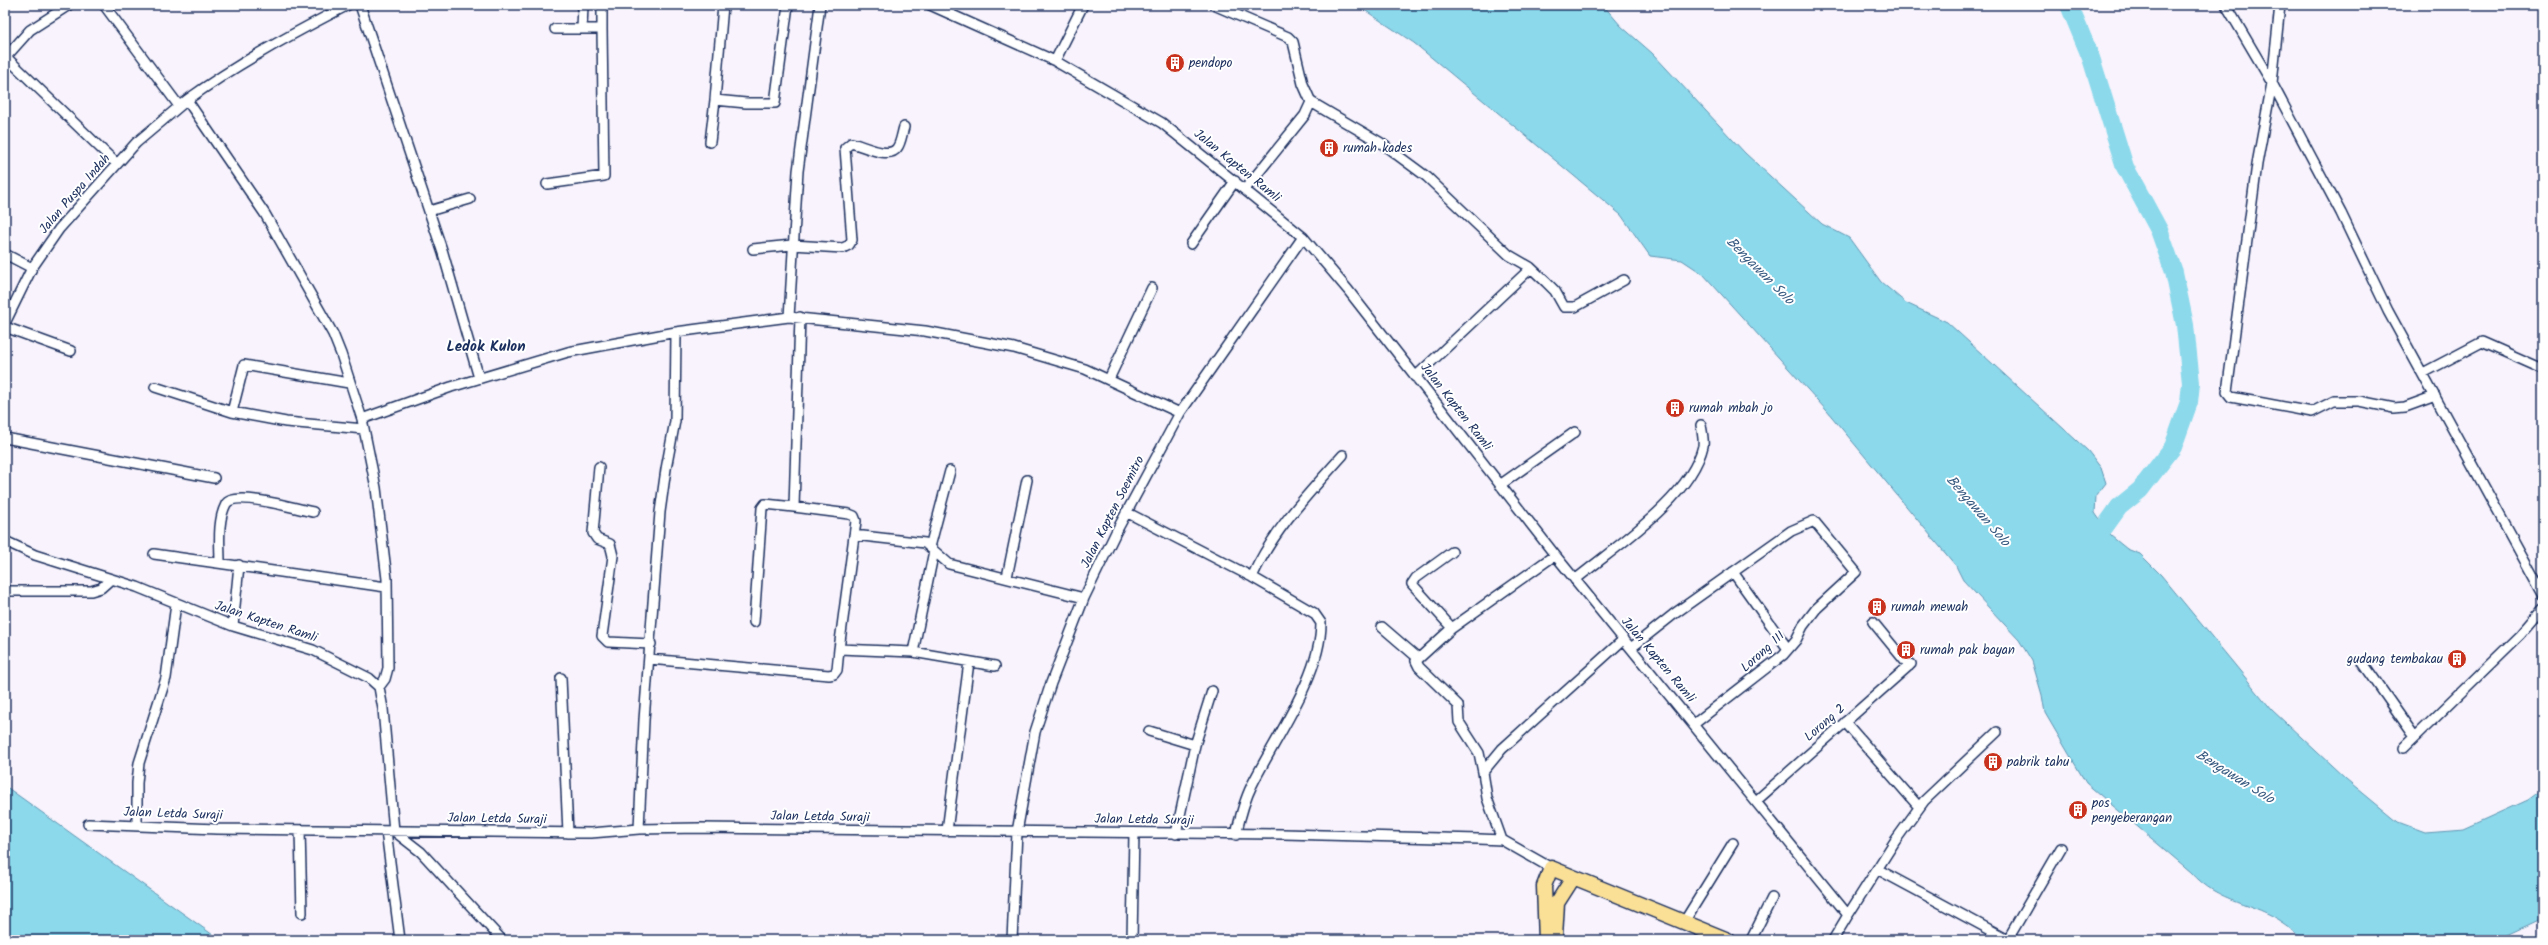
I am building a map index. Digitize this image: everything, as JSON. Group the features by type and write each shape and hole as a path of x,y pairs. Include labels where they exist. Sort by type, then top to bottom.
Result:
{"main road":[{"path":"1546,940 1545,881 1549,866 1573,878 1684,922 1708,936 1728,940"},
{"path":"1555,940 1556,909 1561,894 1573,878"},
{"path":"1545,896 1561,894"}],"street":[{"path":"69,5 30,30 5,56 117,164"},
{"path":"104,5 179,106"},
{"name":"Jalan Puspa Indah","path":"5,323 32,268 58,229 136,143 179,106 228,70 291,33 348,5"},
{"path":"360,5 430,211 479,378"},
{"path":"582,29 583,5"},
{"path":"547,184 604,176 602,5"},
{"path":"710,142 723,5"},
{"path":"715,100 775,103 788,5"},
{"path":"789,317 792,245 798,171 820,5"},
{"name":"Jalan Kapten Ramli","path":"930,5 948,9 1055,61 1162,123 1246,188 1304,237 1500,485 1554,556 1694,724 1848,915"},
{"path":"1055,61 1083,5"},
{"path":"1214,5 1288,37 1293,42 1303,84 1311,102 1395,152 1441,189 1509,255 1531,268 1555,291 1564,307 1575,307 1624,280"},
{"path":"2226,5 2272,83 2341,212 2388,310 2543,594"},
{"path":"2280,5 2272,83 2257,164 2227,392 2231,397 2312,412 2334,401 2359,401 2394,408 2405,407 2435,396"},
{"path":"555,29 602,29"},
{"path":"187,100 249,190 282,244 333,334 362,419 376,488 386,587 388,668 385,679 380,687 387,734 390,831 400,940"},
{"path":"1246,188 1305,115 1311,102"},
{"path":"753,249 792,245 843,248 849,245 852,240 845,148 851,143 884,152 893,152 898,147 904,127"},
{"path":"1191,244 1235,181"},
{"path":"430,211 470,199"},
{"name":"Jalan Kapten Soemitro","path":"1012,940 1017,832 1035,732 1051,683 1084,598 1126,512 1180,413 1304,237"},
{"path":"5,254 32,268"},
{"path":"1415,377 1531,268"},
{"path":"1109,379 1152,288"},
{"path":"362,419 479,378 568,352 676,332 789,317 926,331 975,340 1059,360 1109,379 1180,413"},
{"path":"794,507 800,317"},
{"path":"5,327 71,351"},
{"path":"639,829 649,659 660,512 675,422 676,332"},
{"path":"2423,373 2482,342 2543,369"},
{"path":"232,412 244,365 349,383"},
{"path":"155,387 232,412 286,422 364,428"},
{"path":"1575,580 1673,499 1694,468 1703,445 1701,425"},
{"path":"1500,485 1575,432"},
{"path":"5,438 214,478"},
{"path":"1252,577 1261,557 1277,533 1343,455"},
{"path":"599,467 593,533 597,539 610,544 613,556 602,636 608,642 651,644"},
{"path":"913,652 932,549 950,471"},
{"path":"1007,577 1027,480"},
{"path":"220,563 220,530 226,503 231,500 247,498 313,512"},
{"path":"649,659 829,676 834,674 837,670 854,535 854,516 767,504 762,508 754,622"},
{"path":"1126,512 1252,577 1314,613 1320,623 1321,630 1316,656 1293,709 1251,786 1242,808 1236,834"},
{"name":"Lorong III","path":"1694,724 1763,672 1788,649 1816,609 1856,572 1814,521 1791,531 1733,572"},
{"path":"854,535 925,543 949,564 1007,577 1084,598"},
{"name":"Jalan Kapten Ramli","path":"5,541 35,555 110,580 137,587 233,626 313,650 368,678 380,687"},
{"path":"1452,552 1416,578 1412,584 1452,628"},
{"path":"154,554 386,587"},
{"path":"1418,658 1452,628 1554,556"},
{"path":"233,626 239,566"},
{"path":"1631,648 1733,572 1788,649"},
{"path":"5,591 86,592 101,588 110,580"},
{"path":"137,826 137,783 139,763 166,678 176,604"},
{"path":"2404,748 2520,635 2543,608"},
{"name":"Lorong 2","path":"1756,801 1910,665 1873,622"},
{"path":"1382,626 1418,658 1419,667 1458,705 1460,722 1479,753 1487,798 1498,840"},
{"path":"1483,772 1502,749 1624,639"},
{"path":"839,649 913,652 995,666"},
{"path":"947,831 969,662"},
{"path":"2362,663 2415,737"},
{"path":"561,678 568,833"},
{"path":"1176,834 1195,745 1212,691"},
{"path":"1845,722 1919,807"},
{"path":"1149,731 1195,745"},
{"path":"1833,940 1877,869 1919,807 1997,732"},
{"name":"Jalan Letda Suraji","path":"88,824 300,830 568,833 639,829 947,831 1236,834 1479,839 1498,840 1549,866"},
{"path":"300,830 302,913"},
{"path":"390,831 421,852 502,940"},
{"path":"1132,940 1134,833"},
{"path":"1684,922 1733,843"},
{"path":"1877,869 2008,940 2061,848"},
{"path":"1751,940 1772,898"}],"water":[{"name":"Bengawan Solo","path":"1357,5 1603,5 1621,26 1652,53 1745,153 1822,224 1849,238 1881,282 1906,303 1947,322 2088,451 2101,468 2106,483 2096,496 2095,513 2111,536 2127,549 2140,554 2161,575 2272,710 2346,779 2398,822 2425,832 2464,829 2528,800 2543,789 2543,918 2496,940 2302,940 2289,926 2272,916 2225,896 2202,882 2086,783 2045,713 2042,695 2032,661 2019,640 1963,580 1956,566 1827,411 1703,274 1682,260 1650,256 1621,215 1414,43"},
{"path":"5,786 220,940 5,940"}],"waterway":[{"path":"2069,5 2091,58 2125,167 2159,230 2174,272 2185,325 2191,383 2189,402 2173,447 2140,490 2119,507 2091,546"}],"place":[{"name":"pendopo","path":"1175,63"},
{"name":"rumah kades","path":"1329,148"},
{"name":"rumah mbah jo","path":"1675,408"},
{"name":"rumah mewah","path":"1877,607"},
{"name":"rumah pak bayan","path":"1906,650"},
{"name":"gudang tembakau","path":"2457,659"},
{"name":"pabrik tahu","path":"1993,762"},
{"name":"pos penyeberangan","path":"2078,810"}],"district":[{"name":"Ledok Kulon","path":"486,347"}]}
